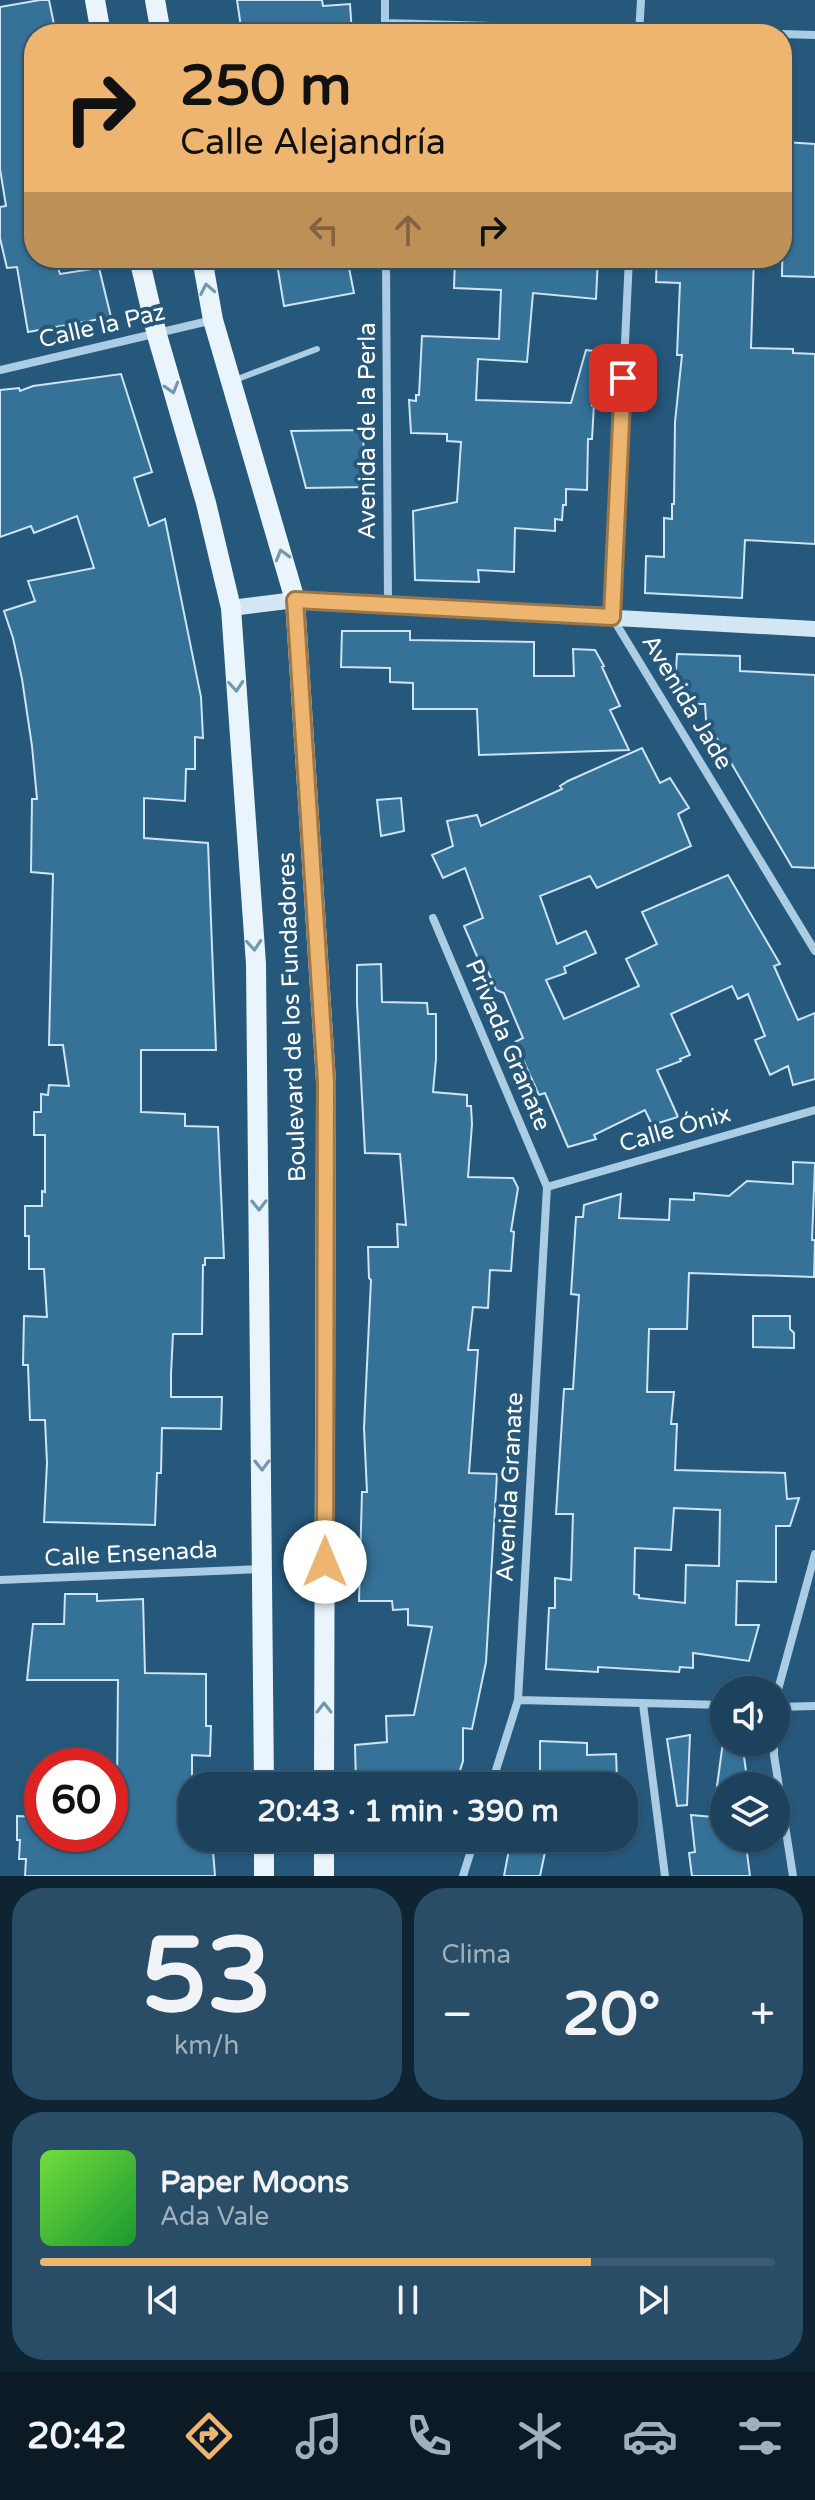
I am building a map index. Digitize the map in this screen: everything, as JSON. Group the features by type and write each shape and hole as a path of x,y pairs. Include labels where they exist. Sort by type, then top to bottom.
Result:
{"main road":[{"path":"95,0 99,24"},
{"path":"155,0 159,24"},
{"name":"Boulevard de los Fundadores","path":"141,268 157,335 206,503 231,608 256,964 264,1772"},
{"name":"Boulevard de los Fundadores","path":"204,268 213,320 295,600 326,1082 324,1772"},
{"path":"231,608 295,600 815,629"},
{"path":"264,1852 264,1876"},
{"path":"324,1852 324,1876"}],"street":[{"path":"385,0 385,23 413,24"},
{"path":"640,24 641,0"},
{"path":"792,34 815,35"},
{"name":"Avenida de la Perla","path":"386,268 388,604"},
{"name":"Avenida Jade","path":"629,268 612,617 815,951"},
{"name":"Calle la Paz","path":"0,370 213,320"},
{"name":"Privada Granate","path":"433,918 547,1187"},
{"name":"Calle Ónix","path":"547,1187 815,1110"},
{"name":"Avenida Granate","path":"495,1772 518,1700 547,1187"},
{"path":"782,1676 815,1554"},
{"name":"Calle Ensenada","path":"0,1580 263,1569"},
{"path":"518,1700 710,1705"},
{"path":"643,1704 665,1876"},
{"path":"790,1707 815,1706"},
{"path":"774,1756 793,1876"},
{"path":"463,1876 471,1852"}],"lane":[{"path":"231,381 317,349"}],"building":[{"path":"49,0 54,24 24,24 24,268 58,268 60,274 99,268 111,317 28,332 17,267 7,268 0,238 0,207 6,206 0,169 0,7"},
{"path":"237,0 322,0 323,6 350,4 351,24 241,24"},
{"path":"792,143 815,144 815,277 782,276 782,268 792,268"},
{"path":"278,268 349,268 354,293 284,306"},
{"path":"455,268 598,268 596,299 533,293 527,362 478,359 476,400 571,403 586,350 594,351 594,404 592,439 588,439 587,490 566,489 566,505 563,505 562,520 555,519 555,531 515,528 514,572 478,570 479,582 415,580 413,511 457,502 461,442 447,441 447,434 411,433 409,400 416,401 416,395 419,395 422,336 499,339 501,290 454,288"},
{"path":"657,268 754,268 751,348 793,349 793,353 815,354 815,544 745,540 742,598 645,593 646,556 664,557 664,518 672,519 675,422 682,355 677,355 680,283 656,282"},
{"path":"121,374 152,472 134,478 149,526 165,519 201,697 203,738 195,737 195,769 186,769 185,801 144,798 144,838 208,843 216,1050 141,1050 141,1112 185,1114 185,1126 218,1127 224,1258 205,1258 202,1334 173,1334 171,1374 171,1397 222,1397 221,1429 162,1428 155,1525 44,1522 47,1463 45,1420 30,1420 28,1365 23,1365 24,1316 47,1317 44,1269 29,1269 29,1236 25,1236 25,1206 42,1206 42,1191 45,1192 45,1135 34,1135 34,1112 41,1112 41,1094 48,1095 49,1085 69,1086 63,1045 49,1045 53,874 31,872 32,799 37,799 32,746 22,679 4,611 35,601 28,581 94,568 77,516 34,533 31,526 0,537 0,390 19,388 20,391 33,386"},
{"path":"363,430 365,487 306,488 291,431"},
{"path":"342,631 410,631 410,640 534,642 534,676 574,676 573,649 595,650 620,706 610,710 629,750 479,755 477,709 413,709 413,683 390,682 390,668 341,667"},
{"path":"677,654 740,656 740,671 815,675 815,868 792,867 706,720 705,704 696,704 676,670"},
{"path":"642,748 660,783 670,778 689,808 678,814 691,846 597,888 590,876 540,896 557,944 586,931 596,953 564,967 566,973 546,980 564,1019 639,986 626,959 657,944 642,912 728,875 780,964 774,966 798,1020 815,1013 815,1079 793,1085 788,1066 770,1075 755,1040 765,1036 748,994 738,999 732,986 671,1014 690,1055 657,1070 678,1117 652,1125 645,1110 594,1135 596,1139 568,1147 545,1093 539,1095 515,1042 523,1038 504,993 496,990 464,926 483,918 465,868 443,878 432,855 453,846 447,821 477,815 481,826 562,789 560,786 568,781"},
{"path":"401,798 404,831 381,836 377,800"},
{"path":"381,964 382,1002 427,1003 428,1014 436,1014 433,1092 467,1095 472,1124 468,1177 513,1178 518,1188 511,1231 514,1232 511,1271 490,1270 488,1308 473,1307 468,1350 478,1350 469,1473 497,1474 486,1662 472,1729 463,1728 463,1761 459,1772 356,1772 355,1745 387,1742 386,1716 414,1715 432,1627 408,1625 408,1609 393,1610 392,1601 359,1601 362,1492 367,1492 364,1428 371,1280 368,1247 398,1247 397,1224 406,1225 400,1154 365,1153 357,965"},
{"path":"793,1162 815,1163 814,1277 689,1273 687,1329 649,1329 647,1392 674,1392 671,1424 677,1424 675,1470 785,1473 787,1499 799,1498 790,1526 776,1526 776,1582 737,1581 736,1625 759,1625 749,1661 693,1653 693,1668 680,1667 679,1672 598,1667 598,1672 546,1669 549,1608 555,1608 555,1578 571,1580 573,1514 556,1514 564,1389 573,1389 579,1295 571,1294 576,1217 583,1217 584,1205 621,1194 619,1218 669,1220 670,1199 694,1200 694,1193 729,1196 747,1181 793,1184","holes":["674,1508 720,1510 719,1566 686,1565 685,1603 639,1598 634,1594 635,1548 671,1550"]},
{"path":"753,1316 790,1316 794,1348 753,1347"},
{"path":"65,1594 97,1594 97,1601 143,1599 145,1673 206,1674 206,1726 211,1726 210,1756 192,1755 192,1772 178,1772 178,1852 213,1852 215,1876 25,1876 26,1859 19,1859 17,1816 24,1816 24,1852 128,1852 128,1748 117,1748 118,1680 27,1680 33,1624 64,1624"},
{"path":"690,1735 687,1805 677,1806 667,1739"},
{"path":"540,1741 587,1743 587,1755 616,1754 617,1772 540,1772"},
{"path":"721,1756 744,1756 746,1772 719,1772"},
{"path":"691,1815 710,1817 710,1852 747,1852 750,1876 692,1876 689,1853 695,1852"},
{"path":"508,1852 545,1852 540,1876 504,1876"}],"route":[{"path":"325,1562 326,1082 295,600 612,617 623,378"}]}
